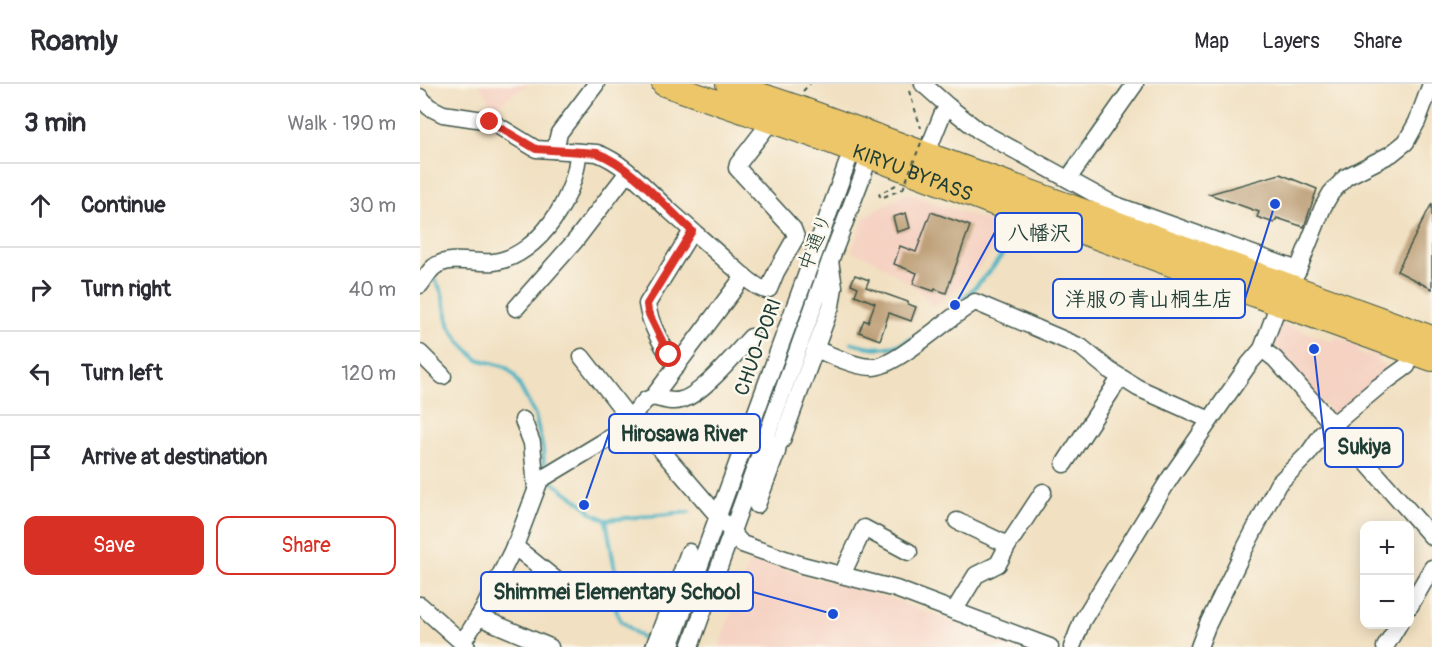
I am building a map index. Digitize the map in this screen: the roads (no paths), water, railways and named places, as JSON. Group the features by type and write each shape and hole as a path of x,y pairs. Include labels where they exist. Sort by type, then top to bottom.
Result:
{"highway":[{"name":"KIRYU BYPASS","path":"664,84 768,120 863,147 927,155 1288,286 1426,350"},
{"name":"KIRYU BYPASS","path":"728,84 863,147 996,204 1077,230 1288,286"}],"street":[{"path":"555,150 559,133 596,84"},
{"path":"1063,176 1135,84"},
{"path":"915,85 949,107 978,130 1027,158 1113,204 1288,286"},
{"path":"1072,647 1082,621 1170,478 1249,364 1262,349 1331,193 1347,177 1391,154 1406,142 1430,93"},
{"path":"420,97 435,111 490,122 536,149 603,155 628,172 692,231 762,290 769,289 796,237 795,232 738,168 738,164 765,129 768,120"},
{"path":"927,155 942,115 949,107"},
{"name":"中通り","path":"690,647 732,533 771,443 830,261 863,147"},
{"name":"CHUO-DORI","path":"670,647 681,600 719,517 863,147"},
{"path":"420,285 435,266 448,262 494,262 515,256 530,247 543,233 568,191 577,169 578,152"},
{"path":"516,308 575,241 628,172"},
{"path":"677,366 663,345 648,312 647,304 692,231"},
{"path":"757,505 777,452 771,443 782,440 833,299 834,286 830,261"},
{"path":"420,605 464,644 514,546 540,480 613,436 646,400 653,397 744,276"},
{"path":"815,349 865,366 881,366 975,302 1081,347 1120,378 1210,420"},
{"path":"653,397 676,401 693,395 752,337"},
{"path":"1262,349 1275,359 1432,537"},
{"path":"1199,647 1207,626 1278,484 1308,454 1322,434 1426,350"},
{"path":"420,353 443,376"},
{"path":"582,357 623,410 732,533 747,546 802,565 896,588 1050,647"},
{"path":"1064,464 1120,378"},
{"path":"522,420 532,443 536,488"},
{"path":"954,611 976,575 996,566 1005,554 1008,545 1043,492"},
{"path":"957,521 1008,545"},
{"path":"842,574 864,528 909,552"},
{"path":"514,546 555,579"},
{"path":"654,647 668,608 681,600 674,593 690,552"},
{"path":"1414,599 1432,568"},
{"path":"479,617 550,647"},
{"path":"1385,647 1396,629"}],"waterway":[{"path":"1062,170 1121,89"},
{"path":"954,306 989,272 1016,232"},
{"path":"434,279 441,290 450,327 460,342 477,359 506,367 514,375 535,415 543,449 544,469"},
{"path":"852,343 883,348 912,338"},
{"path":"551,481 592,513 606,520 689,512"},
{"path":"606,520 615,570 617,613 621,621 642,638"}],"place":[{"name":"洋服の青山桐生店","path":"1275,204"},
{"name":"八幡沢","path":"955,305"},
{"name":"Sukiya","path":"1314,349"},
{"name":"Hirosawa River","path":"584,505"},
{"name":"Shimmei Elementary School","path":"833,614"}]}
